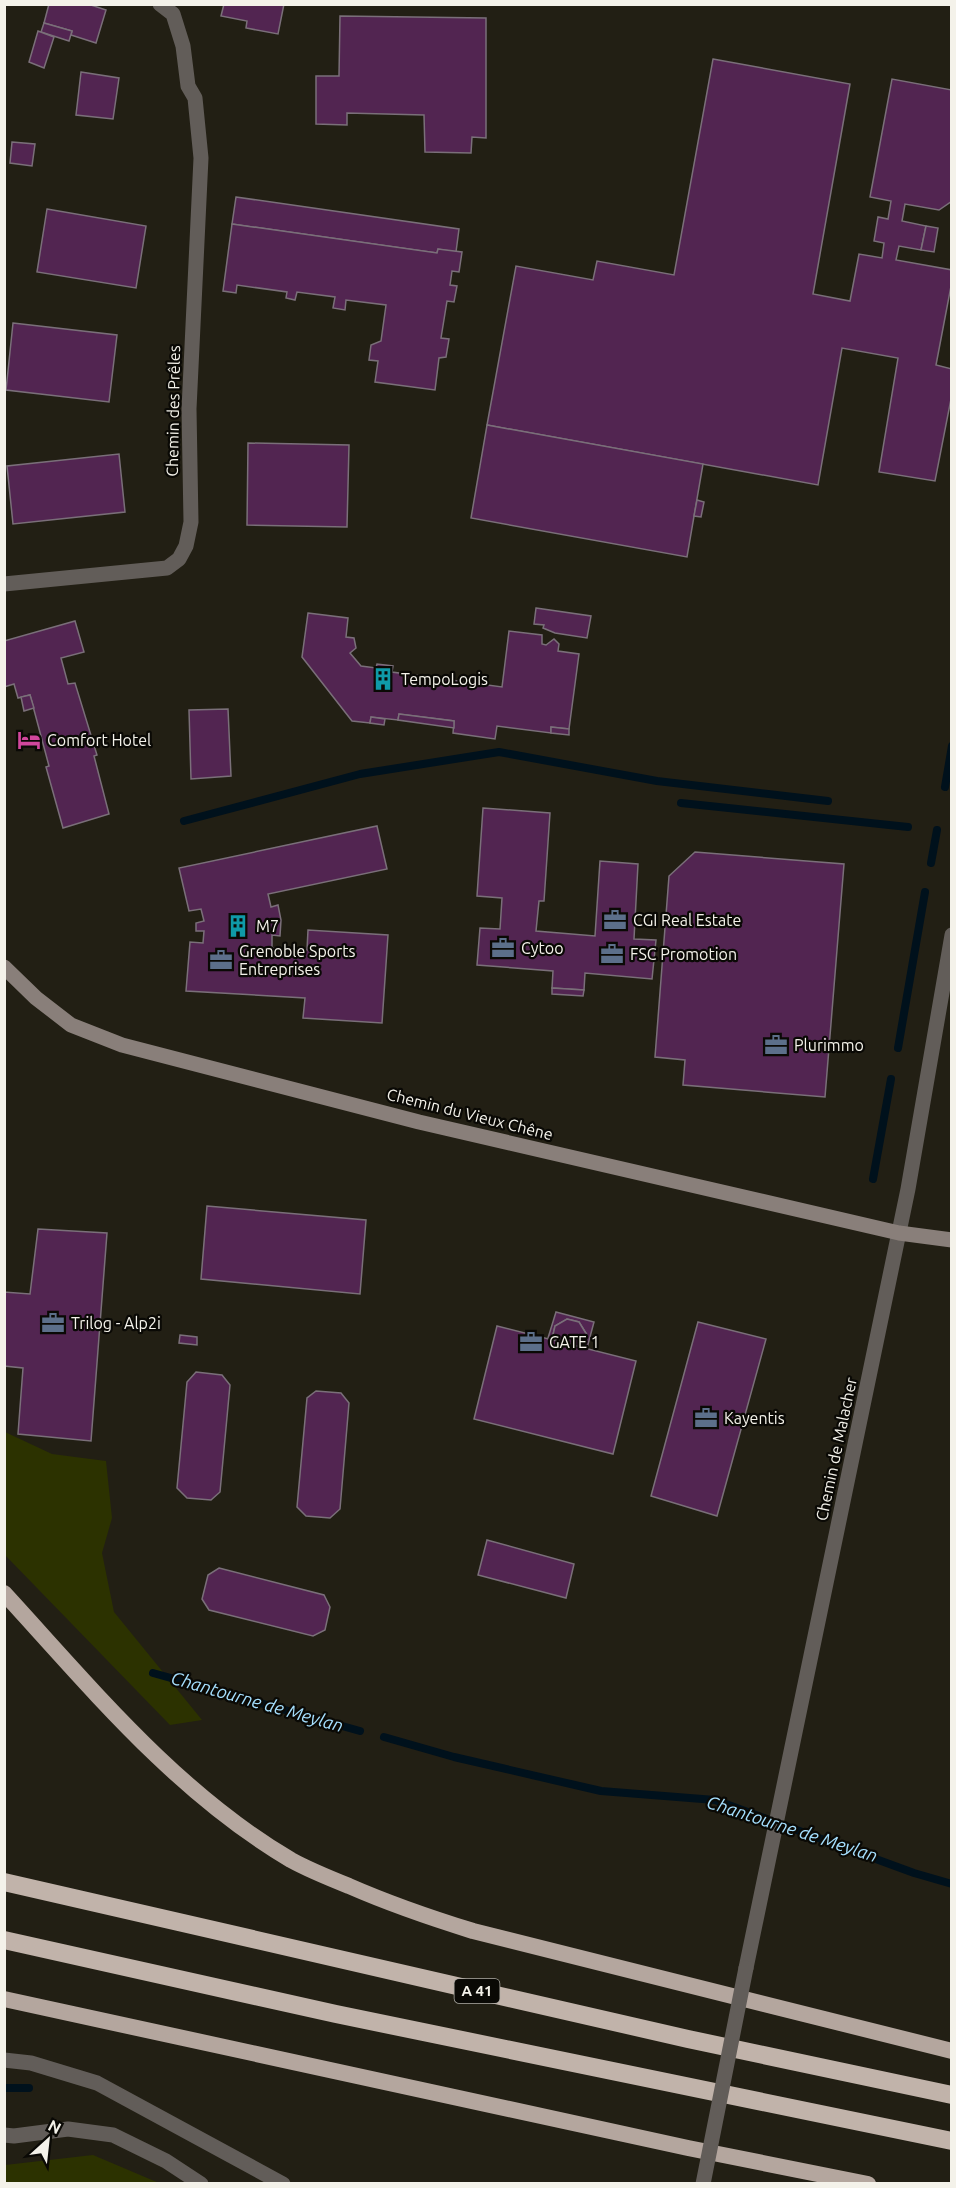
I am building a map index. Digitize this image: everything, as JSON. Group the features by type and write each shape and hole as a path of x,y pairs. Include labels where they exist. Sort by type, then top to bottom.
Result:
{"highway":[{"path":"4,1593 160,1759 242,1827 292,1860 398,1906 473,1931 951,2050"},
{"name":"A 41","path":"4,1882 677,2037 951,2095"},
{"path":"4,1940 348,2016 951,2141"},
{"path":"4,1999 676,2145 868,2184"}],"main road":[{"name":"Chemin du Vieux Chêne","path":"4,967 36,998 72,1025 122,1045 419,1122 899,1233 951,1240"}],"street":[{"name":"Chemin des Prêles","path":"4,584 166,568 179,559 186,546 191,522 189,409 201,158 195,98 188,86 183,46 173,14 160,4"},
{"name":"Chemin de Malacher","path":"704,2184 771,1846 908,1189 951,935"},
{"path":"4,2060 31,2063 97,2083 283,2184"},
{"path":"4,2135 14,2136 68,2129 113,2135 166,2162 201,2184"}],"green space":[{"path":"5,1432 52,1454 106,1461 112,1518 102,1553 114,1612 202,1720 170,1725 5,1555"},
{"path":"93,2155 159,2183 5,2183 5,2165"}],"building":[{"path":"49,4 88,4 106,10 96,43 71,35 72,31 44,23"},
{"path":"224,4 284,4 278,34 246,28 247,21 221,16"},
{"path":"340,16 486,18 486,138 472,137 471,153 425,152 424,115 347,113 347,125 316,124 316,76 339,76"},
{"path":"44,23 72,31 69,41 41,32"},
{"path":"38,31 54,37 44,68 29,62"},
{"path":"713,59 850,84 813,294 850,301 859,254 882,258 884,243 874,241 878,217 888,219 891,201 870,197 892,79 952,90 952,201 939,210 905,204 902,221 926,226 921,250 899,246 896,260 952,270 952,281 936,365 952,369 952,394 935,481 879,472 898,358 842,348 818,485 487,425 516,266 593,280 597,261 674,275"},
{"path":"81,72 119,78 113,119 76,115"},
{"path":"12,142 35,144 32,166 10,163"},
{"path":"236,197 459,229 456,252 438,249 437,253 232,224"},
{"path":"47,209 146,226 136,288 37,272"},
{"path":"232,224 437,253 438,249 462,252 459,272 452,271 450,285 457,286 454,302 447,301 441,338 449,339 446,357 439,358 435,390 375,382 378,361 369,360 371,345 381,341 386,305 346,300 345,310 333,308 335,297 297,292 295,300 286,298 287,292 237,285 236,293 223,291"},
{"path":"926,226 938,228 934,252 921,250"},
{"path":"13,323 117,335 109,402 6,390"},
{"path":"487,425 703,464 687,557 471,518"},
{"path":"248,443 349,445 347,527 247,525"},
{"path":"119,454 125,512 13,524 7,466"},
{"path":"697,500 704,502 701,517 694,516"},
{"path":"536,608 591,616 587,638 555,633 543,628 544,625 534,624"},
{"name":"TempoLogis","path":"308,613 348,618 346,637 354,638 356,648 350,653 361,666 376,668 377,664 393,666 392,672 502,687 509,631 542,635 542,644 546,645 554,639 559,644 558,651 579,654 569,729 551,727 551,733 497,726 495,739 453,733 454,721 399,714 398,720 371,717 370,723 352,721 302,657"},
{"path":"75,621 84,652 61,658 68,684 75,683 97,755 94,756 109,814 63,828 46,767 49,766 30,695 18,698 14,684 4,687 4,641"},
{"path":"30,695 34,708 24,711 21,697"},
{"path":"228,709 231,776 191,779 189,710"},
{"path":"399,714 454,721 454,728 398,720"},
{"path":"371,717 385,719 384,725 370,723"},
{"path":"551,727 569,729 569,735 551,733"},
{"path":"483,808 550,813 544,901 539,901 536,931 595,936 600,861 638,864 634,939 656,940 652,979 585,973 584,990 552,988 553,971 477,965 480,928 500,929 502,898 477,896"},
{"name":"M7","path":"377,826 387,869 268,894 271,907 278,905 281,920 280,936 272,935 272,948 307,950 308,930 388,935 382,1023 303,1018 305,998 186,991 190,942 203,943 204,931 196,931 196,923 204,921 201,909 189,911 179,868"},
{"path":"695,852 844,864 825,1097 683,1085 685,1060 655,1057 669,876"},
{"path":"552,988 584,990 583,996 552,994"},
{"path":"207,1206 366,1220 360,1294 201,1279"},
{"path":"38,1229 107,1233 91,1441 18,1434 23,1368 4,1366 4,1292 30,1294"},
{"path":"556,1312 594,1322 587,1348 584,1348 587,1335 579,1322 567,1319 555,1326 552,1339 548,1338"},
{"path":"567,1319 579,1322 587,1335 584,1348 552,1339 555,1326"},
{"path":"698,1322 766,1339 717,1516 651,1496"},
{"path":"497,1326 636,1361 613,1454 474,1419"},
{"path":"180,1335 197,1337 197,1345 179,1343"},
{"path":"196,1372 222,1375 230,1385 220,1492 211,1500 187,1498 177,1488 187,1382"},
{"path":"316,1391 341,1393 349,1403 340,1509 330,1518 306,1516 297,1507 307,1398"},
{"path":"487,1540 574,1564 566,1598 478,1575"},
{"path":"219,1568 324,1595 330,1607 325,1630 313,1636 209,1610 202,1599 208,1575"}],"waterway":[{"path":"945,787 952,746"},
{"path":"184,821 360,774 499,752 657,781 828,801"},
{"path":"681,803 908,827"},
{"path":"931,863 937,830"},
{"path":"898,1048 925,892"},
{"path":"873,1179 891,1079"},
{"name":"Chantourne de Meylan","path":"153,1673 360,1731"},
{"name":"Chantourne de Meylan","path":"384,1737 454,1757 601,1791 715,1800 914,1873 952,1884"},
{"path":"4,2088 29,2088"}],"place":[{"name":"TempoLogis","path":"383,679"},
{"name":"Comfort Hotel","path":"29,740"},
{"name":"CGI Real Estate","path":"615,920"},
{"name":"M7","path":"238,926"},
{"name":"Cytoo","path":"503,948"},
{"name":"FSC Promotion","path":"612,954"},
{"name":"Grenoble Sports Entreprises","path":"221,960"},
{"name":"Plurimmo","path":"776,1045"},
{"name":"Trilog - Alp2i","path":"53,1323"},
{"name":"GATE 1","path":"531,1342"},
{"name":"Kayentis","path":"706,1418"}]}
